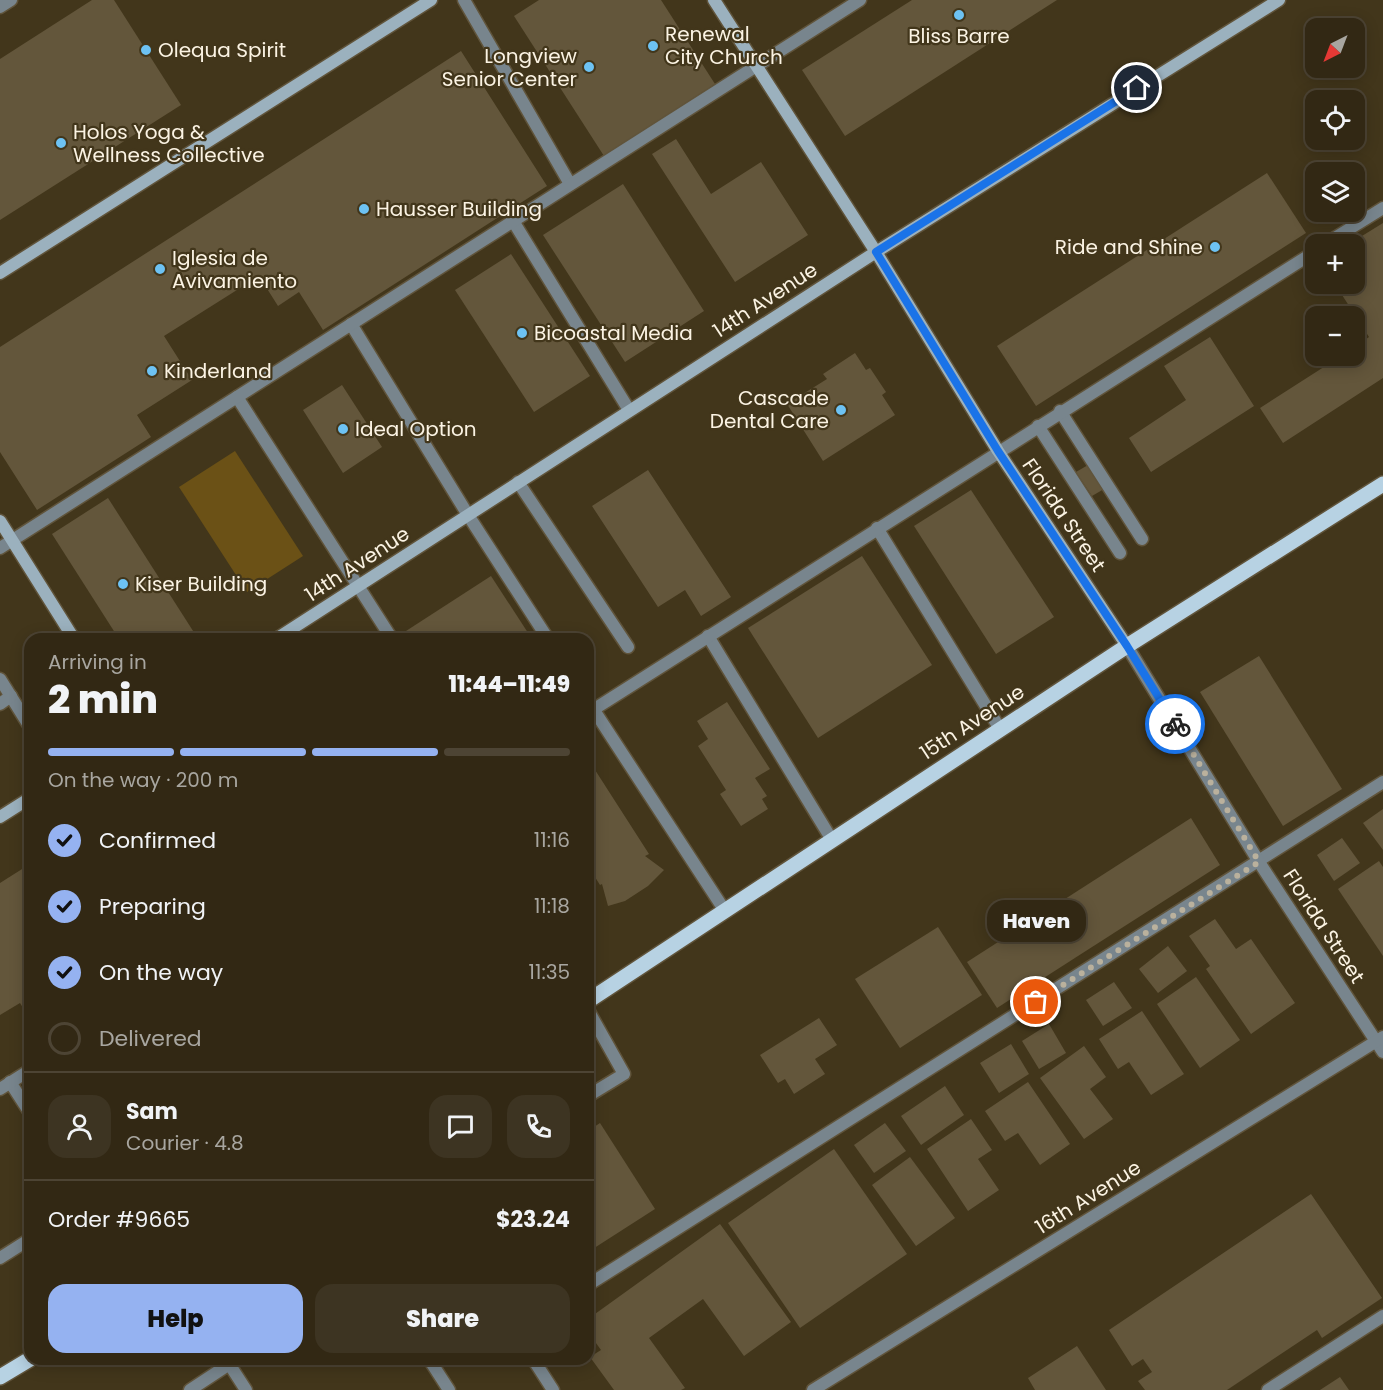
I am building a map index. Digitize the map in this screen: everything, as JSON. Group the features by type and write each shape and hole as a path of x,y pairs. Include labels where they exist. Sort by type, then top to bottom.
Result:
{"main road":[{"name":"15th Avenue","path":"594,997 1127,646 1383,484"},
{"path":"0,1377 24,1363"}],"street":[{"path":"0,7 11,0"},
{"path":"0,273 431,0"},
{"path":"464,0 570,184"},
{"name":"Florida Street","path":"714,0 876,252 998,451 1127,646 1259,862 1381,1043"},
{"path":"0,548 860,0"},
{"name":"14th Avenue","path":"285,633 876,252 1279,0"},
{"path":"1341,234 1383,208"},
{"path":"513,221 629,411"},
{"path":"594,706 708,636 1305,258"},
{"path":"351,324 468,515 544,633"},
{"path":"237,397 388,633"},
{"path":"1060,411 1142,539"},
{"path":"1038,426 1120,553"},
{"path":"518,482 628,647"},
{"path":"0,521 70,633"},
{"path":"877,528 1000,729"},
{"path":"708,636 832,840"},
{"path":"0,679 24,717"},
{"path":"0,704 11,696"},
{"path":"594,714 725,911"},
{"path":"594,1281 1383,782"},
{"path":"0,817 24,802"},
{"path":"594,1021 624,1074 594,1092"},
{"name":"16th Avenue","path":"813,1390 1381,1043"},
{"path":"24,1074 5,1086 24,1107"},
{"path":"0,1258 24,1243"},
{"path":"1268,1390 1383,1316"},
{"path":"190,1390 225,1365"},
{"path":"233,1365 246,1390"},
{"path":"433,1365 448,1390"},
{"path":"537,1365 553,1390"}],"shaded area":[{"path":"235,451 303,556 247,592 179,487"}],"building":[{"path":"92,0 114,0 181,105 0,220 0,59"},
{"path":"539,0 661,0 715,84 604,156 514,16"},
{"path":"912,0 1057,0 845,136 802,70"},
{"path":"461,51 547,186 323,330 299,292 278,306 259,276 164,336 192,380 137,415 151,437 37,510 0,452 0,347"},
{"path":"676,139 711,194 761,162 808,235 735,282 652,154"},
{"path":"1267,173 1306,233 1036,406 997,346"},
{"path":"623,184 704,311 625,362 543,235"},
{"path":"1383,223 1383,378 1283,443 1260,408 1325,366 1365,366 1365,340 1369,337 1365,331 1365,306 1349,306 1341,294 1365,294 1365,234"},
{"name":"Bicoastal Media","path":"511,254 590,376 534,412 455,290"},
{"path":"1210,337 1254,406 1151,472 1129,438 1186,400 1164,366"},
{"name":"Cascade Dental Care","path":"855,353 866,370 870,368 886,392 882,395 895,415 823,461 787,404 827,379 823,374"},
{"name":"Ideal Option","path":"342,385 382,447 343,473 303,410"},
{"path":"1088,465 1104,489 1092,496 1076,472"},
{"path":"648,470 731,597 701,616 685,590 658,607 592,506"},
{"path":"971,490 1054,617 996,654 914,526"},
{"name":"Kiser Building","path":"108,498 194,633 115,633 52,534"},
{"path":"862,556 932,665 818,738 748,628"},
{"path":"491,576 528,633 407,633 406,631"},
{"path":"1259,656 1342,789 1283,826 1200,692"},
{"path":"727,702 770,769 755,778 767,796 762,799 768,809 741,826 720,794 726,790 698,746 708,739 697,721"},
{"path":"594,768 649,854 645,856 664,870 648,886 625,901 608,906 602,884 600,885 594,876"},
{"path":"1383,809 1383,850 1363,823"},
{"path":"1191,818 1220,865 997,1008 967,962"},
{"path":"1342,838 1360,863 1334,881 1317,855"},
{"path":"1379,861 1383,867 1383,956 1338,889"},
{"path":"24,868 24,1009 20,1003 0,1015 0,883"},
{"path":"1215,919 1236,949 1251,939 1295,1003 1251,1034 1206,969 1210,966 1189,936"},
{"path":"938,927 982,995 900,1048 855,979"},
{"path":"1168,946 1187,971 1158,993 1139,969"},
{"path":"1196,977 1240,1040 1200,1068 1157,1004"},
{"path":"1114,982 1132,1008 1103,1026 1086,1000"},
{"path":"1142,1011 1184,1074 1151,1095 1129,1062 1118,1069 1099,1039"},
{"path":"819,1018 837,1045 815,1059 825,1074 794,1094 785,1079 778,1083 760,1055"},
{"path":"1049,1024 1066,1053 1039,1069 1022,1041"},
{"path":"1011,1044 1029,1074 999,1093 980,1063"},
{"path":"1084,1046 1106,1077 1090,1089 1113,1119 1084,1139 1040,1078"},
{"path":"1028,1082 1070,1144 1040,1165 1018,1133 1005,1141 985,1111"},
{"path":"945,1086 964,1115 921,1145 901,1116"},
{"path":"971,1119 992,1150 978,1159 999,1190 968,1211 927,1149"},
{"path":"600,1123 655,1209 594,1248 594,1127"},
{"path":"885,1123 906,1151 874,1173 854,1145"},
{"path":"834,1149 907,1254 800,1328 728,1223"},
{"path":"910,1157 955,1218 916,1246 872,1185"},
{"path":"1311,1194 1382,1298 1322,1338 1317,1330 1227,1390 1145,1390 1138,1381 1152,1372 1143,1359 1132,1366 1109,1330"},
{"path":"720,1224 791,1322 744,1356 703,1299 649,1338 685,1388 681,1390 614,1390 594,1362 594,1354 601,1350 594,1340 594,1315"},
{"path":"1077,1346 1106,1390 1035,1390 1028,1378"},
{"path":"1340,1377 1349,1390 1320,1390"}],"way so far":[{"path":"1036,1002 1259,862 1175,724"}],"place":[{"name":"Bliss Barre","path":"959,15"},
{"name":"Renewal City Church","path":"653,46"},
{"name":"Olequa Spirit","path":"146,50"},
{"name":"Longview Senior Center","path":"589,67"},
{"name":"Holos Yoga & Wellness Collective","path":"61,143"},
{"name":"Hausser Building","path":"364,209"},
{"name":"Ride and Shine","path":"1215,247"},
{"name":"Iglesia de Avivamiento","path":"160,269"},
{"name":"Bicoastal Media","path":"522,333"},
{"name":"Kinderland","path":"152,371"},
{"name":"Cascade Dental Care","path":"841,410"},
{"name":"Ideal Option","path":"343,429"},
{"name":"Kiser Building","path":"123,584"},
{"name":"Haven","path":"1036,1002"}],"route":[{"path":"1137,88 876,252 998,451 1127,646 1175,724"}]}
